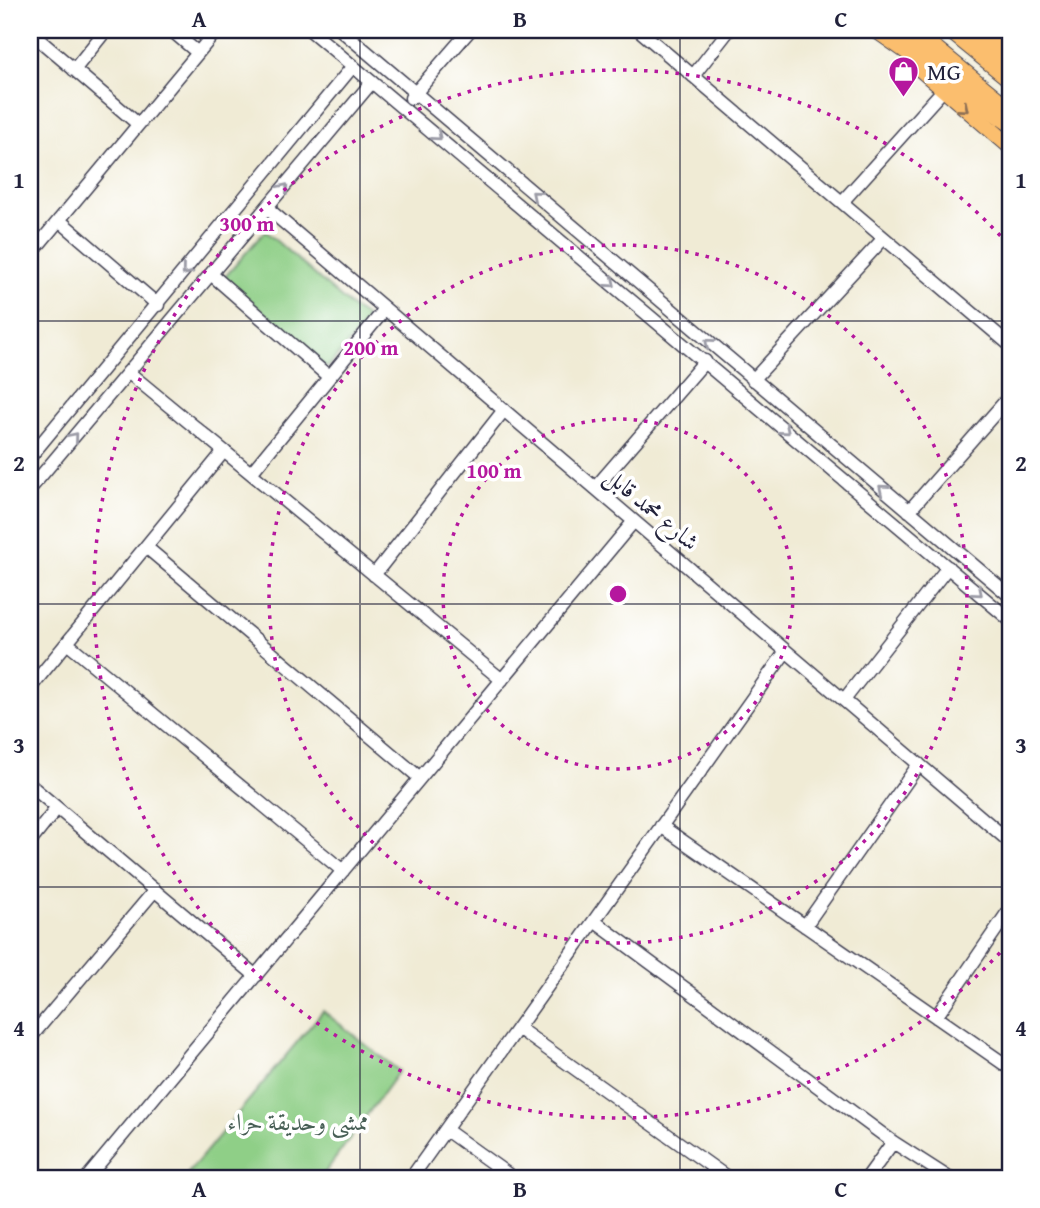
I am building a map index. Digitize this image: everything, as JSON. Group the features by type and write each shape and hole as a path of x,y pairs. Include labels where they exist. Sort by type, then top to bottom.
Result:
{"highway":[{"path":"878,30 1010,122"},
{"path":"911,30 1010,111"},
{"path":"951,30 1010,78"},
{"path":"979,30 1010,60"}],"main road":[{"path":"878,30 943,90 1010,146"},
{"path":"998,30 1010,40"}],"street":[{"path":"74,69 106,30"},
{"path":"171,30 198,53"},
{"path":"30,255 217,30"},
{"path":"310,30 1010,620"},
{"path":"341,30 1010,596"},
{"path":"403,108 470,30"},
{"path":"639,30 1010,345"},
{"path":"692,76 729,30"},
{"path":"30,32 138,124"},
{"path":"30,457 353,66"},
{"path":"30,489 372,82"},
{"path":"842,202 943,90"},
{"name":"شارع محمد قابل","path":"267,208 1010,842"},
{"path":"59,220 158,304"},
{"path":"753,380 884,238"},
{"path":"211,274 329,377"},
{"path":"251,473 385,309"},
{"path":"596,488 705,362"},
{"path":"128,372 502,680"},
{"path":"909,510 1010,396"},
{"path":"374,575 503,410"},
{"path":"30,688 224,451"},
{"path":"87,1178 634,521"},
{"path":"146,547 420,778"},
{"path":"844,700 947,567"},
{"path":"66,643 343,871"},
{"path":"411,1178 786,651"},
{"path":"805,926 919,764"},
{"path":"30,785 256,976"},
{"path":"30,842 57,808"},
{"path":"661,826 1010,1068"},
{"path":"30,1038 155,890"},
{"path":"936,1017 1010,909"},
{"path":"594,921 893,1142 949,1178"},
{"path":"518,1028 728,1178"},
{"path":"446,1130 513,1178"},
{"path":"867,1178 893,1142"},
{"path":"30,1166 39,1178"}],"green space":[{"path":"265,231 365,316 366,323 327,368 224,278"},
{"name":"ممشى وحديقة حراء","path":"323,1011 399,1071 321,1178 184,1178"}],"place":[{"name":"MG","path":"904,99"}]}
